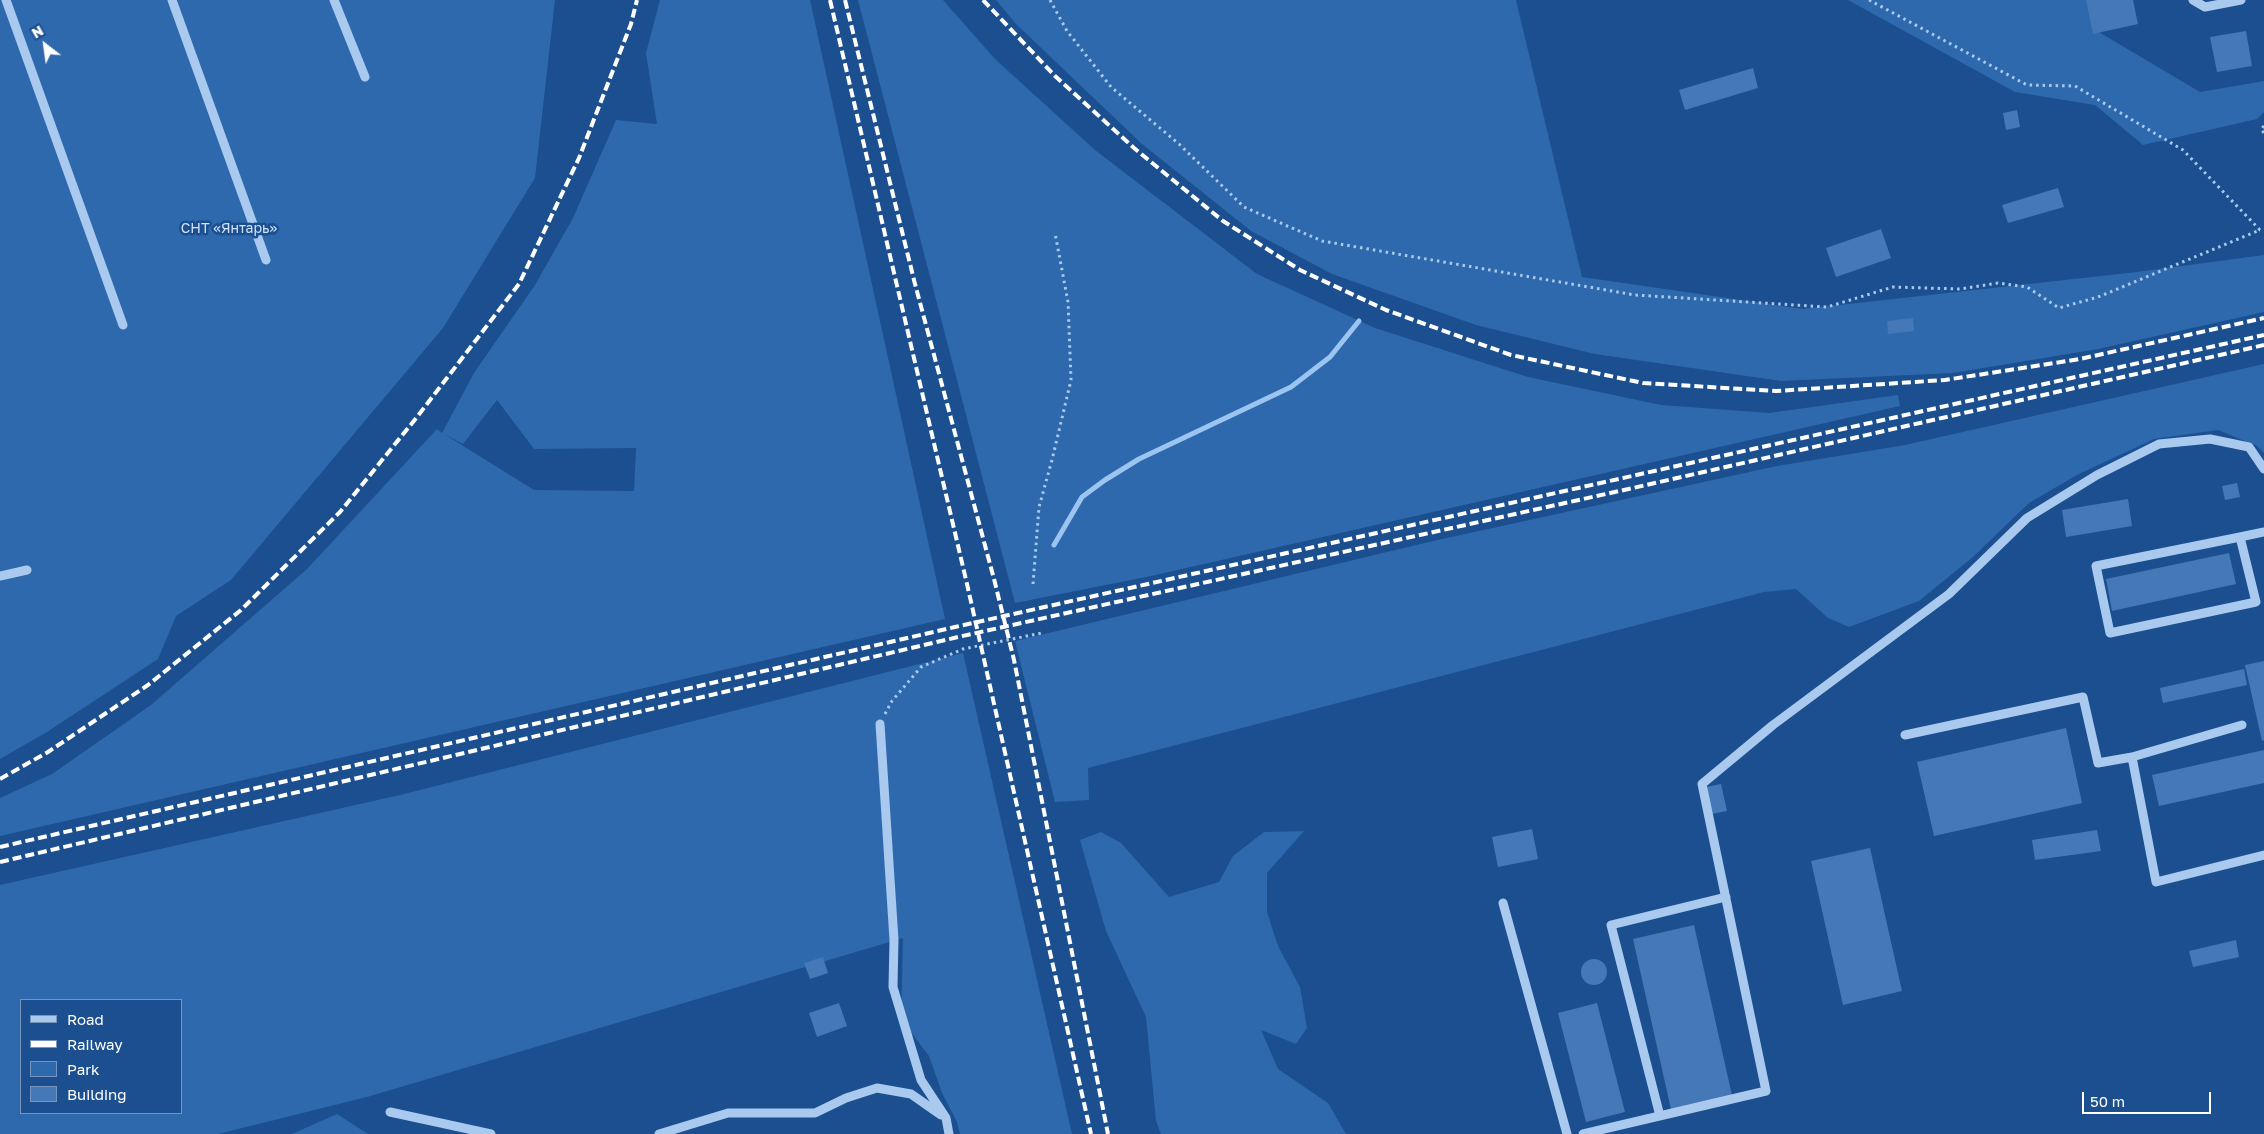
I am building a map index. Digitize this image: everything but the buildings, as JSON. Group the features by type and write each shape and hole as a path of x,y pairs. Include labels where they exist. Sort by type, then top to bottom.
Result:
{"street":[{"path":"6,0 123,326"},
{"path":"172,0 266,260"},
{"path":"334,0 365,77"},
{"path":"2193,0 2205,7 2241,0"},
{"path":"1583,1134 1766,1091 1702,784 1773,725 1949,594 2027,518 2098,475 2158,444 2210,439 2249,447 2264,469"},
{"path":"2240,537 2256,602 2110,633 2096,566 2264,532"},
{"path":"0,576 27,570"},
{"path":"1905,735 2083,698 2098,763 2132,756 2242,725"},
{"path":"880,724 894,940 893,988 904,1031 921,1080 946,1118 949,1134"},
{"path":"2132,756 2156,882 2264,855"},
{"path":"1660,1116 1611,925 1726,897"},
{"path":"1503,903 1567,1134"},
{"path":"659,1134 728,1113 815,1113 846,1098 877,1088 911,1094 946,1118"},
{"path":"390,1112 491,1134"}],"path":[{"path":"1050,0 1067,31 1111,87 1179,144 1244,207 1322,241 1635,295 1827,307 1893,287 1960,289 1998,283 2027,288 2059,308 2107,294 2262,230 2183,150 2075,86 2027,85 1869,0"},
{"path":"2264,126 2261,129 2264,132"},
{"path":"1033,584 1039,507 1071,380 1068,302 1055,233"},
{"path":"880,724 892,701 921,668 963,649 1042,634"}],"green space":[{"name":"СНТ «Янтарь»","path":"0,0 555,0 535,178 443,328 231,580 176,616 158,659 47,732 0,759"},
{"path":"660,0 810,0 945,619 0,836 0,798 52,774 151,705 307,569 437,429 442,433 474,373 535,285 573,218 616,120 657,124 646,53","holes":["497,400 534,449 636,448 634,491 534,490 444,434 463,444"]},
{"path":"858,0 943,0 995,59 1095,150 1257,274 1375,328 1528,377 1661,405 1769,413 1898,395 1900,406 1151,576 1015,603"},
{"path":"996,0 1516,0 1582,277 1803,309 2137,272 2264,255 2264,312 2098,349 1953,373 1781,381 1595,354 1476,325 1332,274 1251,231 1142,144 1016,24"},
{"path":"1848,0 2093,0 2097,31 2200,92 2264,81 2264,112 2257,119 2143,145 2095,105 2015,92"},
{"path":"2264,364 2264,453 2257,446 2218,430 2154,439 2077,475 2029,503 1973,557 1919,601 1849,627 1828,618 1796,589 1764,592 1088,768 1089,800 1055,802 1015,641 1433,541 1777,466 1905,445"},
{"path":"963,653 1072,1134 960,1134 957,1122 942,1093 929,1056 901,1019 903,938 367,1097 218,1134 0,1134 0,885 400,795"},
{"path":"1304,831 1267,873 1267,912 1278,946 1300,987 1307,1028 1296,1044 1261,1030 1278,1069 1328,1103 1346,1134 1161,1134 1156,1121 1146,1017 1106,931 1080,840 1101,832 1121,843 1169,897 1219,882 1233,856 1264,832"},
{"path":"337,1114 368,1134 292,1134"}],"waterway":[{"path":"1054,545 1082,497 1105,480 1139,459 1291,387 1330,357 1359,321"}],"railway":[{"path":"0,779 48,752 148,685 241,610 340,512 417,417 519,284 579,158 631,24 637,0"},
{"path":"830,0 967,584 1091,1134"},
{"path":"845,0 915,284 1014,660 1108,1134"},
{"path":"983,0 1055,76 1134,148 1223,221 1300,270 1386,310 1511,355 1643,383 1776,391 1945,380 2080,359 2264,318"},
{"path":"0,847 955,627 2264,335"},
{"path":"0,862 958,637 1633,488 2264,345"}]}
